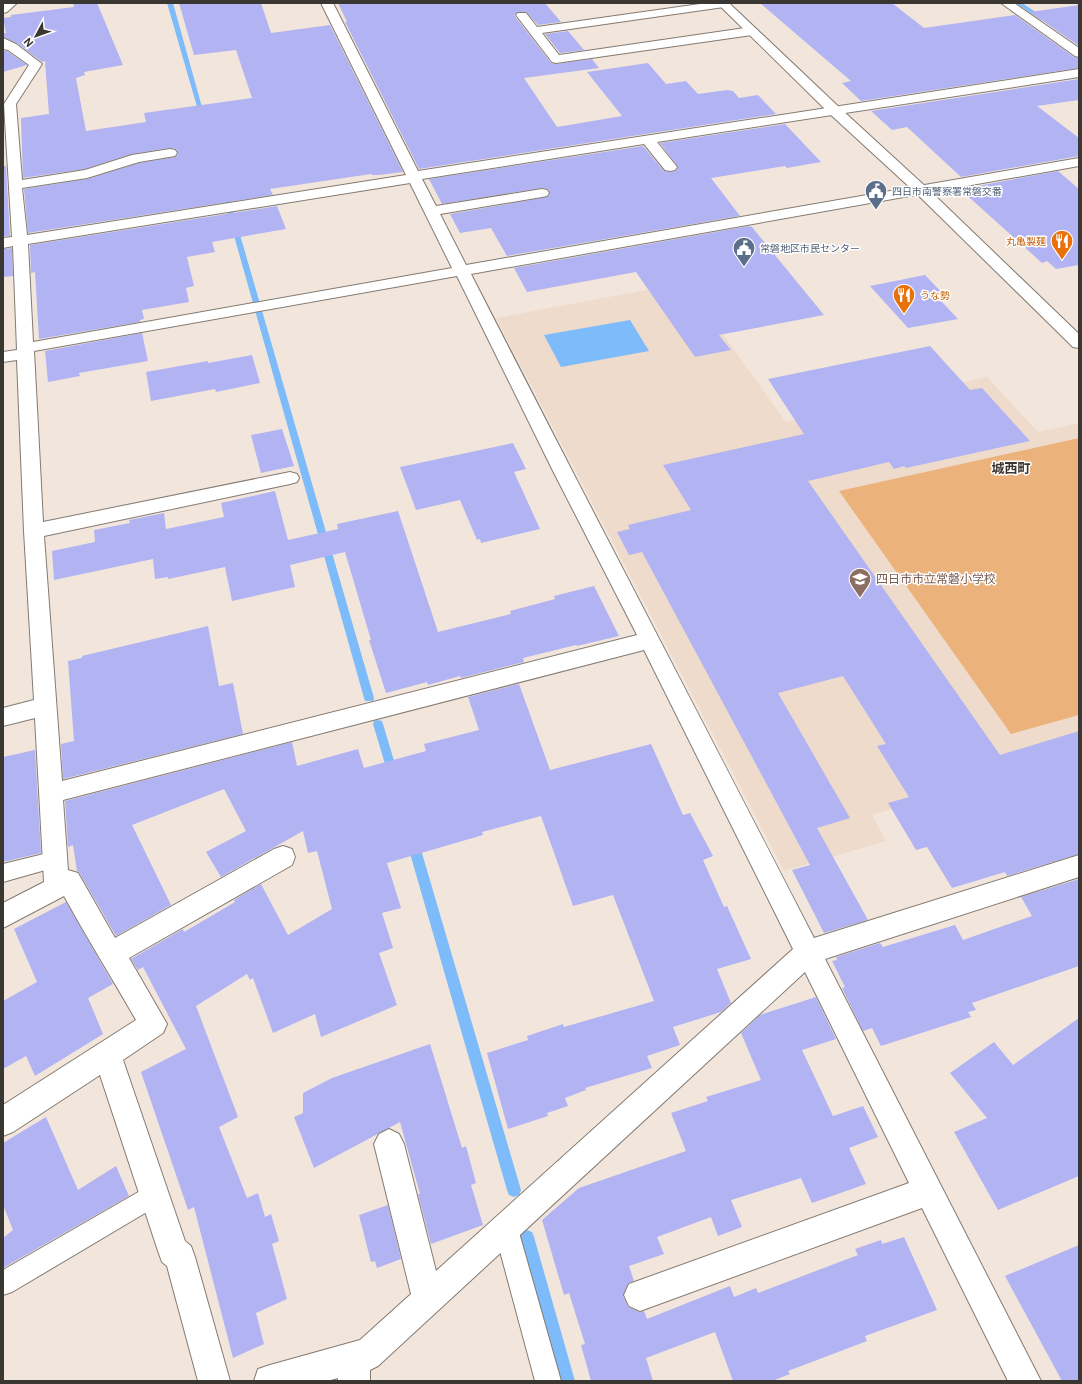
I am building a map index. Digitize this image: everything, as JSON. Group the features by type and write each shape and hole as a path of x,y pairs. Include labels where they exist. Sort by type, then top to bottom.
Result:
{"street":[{"path":"327,3 460,270 650,640 1025,1381"},
{"path":"1007,3 1079,54"},
{"path":"534,31 723,4 836,112 921,190 1079,342"},
{"path":"522,15 556,59 752,31"},
{"path":"6,46 36,64 10,104 20,241 16,280 26,350 34,531 57,887"},
{"path":"3,243 1079,73"},
{"path":"648,140 670,167"},
{"path":"15,185 87,174 136,158 170,152"},
{"path":"3,357 26,350 248,308 1079,162"},
{"path":"431,211 542,194"},
{"path":"34,531 290,478"},
{"path":"52,793 650,640"},
{"path":"3,717 46,706"},
{"path":"112,954 283,857"},
{"path":"270,1381 354,1369 367,1355 808,952 1079,866"},
{"path":"3,916 68,881 104,944 112,954 153,1024 3,1122"},
{"path":"107,1054 172,1251 180,1257 214,1381"},
{"path":"389,1144 428,1299"},
{"path":"640,1295 929,1191"}],"lane":[{"path":"3,873 56,859"},
{"path":"3,1283 154,1195"},
{"path":"506,1229 548,1381"}],"shaded area":[{"name":"四日市市立常磐小学校","path":"673,285 701,304 786,422 987,377 1038,432 1079,423 1079,754 872,815 886,841 784,871 496,318"},
{"path":"1079,438 1079,715 1011,734 839,491"}],"water":[{"path":"630,320 649,351 561,367 544,335"}],"building":[{"path":"73,3 97,3 123,65 84,72 85,75 76,78 86,131 146,122 144,113 252,98 236,50 194,55 179,3 261,3 271,33 330,25 403,172 379,175 371,174 270,189 273,195 28,233 24,189 87,179 139,163 175,157 178,154 176,149 170,148 132,154 85,169 23,178 21,118 49,114 45,61 42,62 17,43 3,37 3,33 6,33 3,18 11,17 11,15 74,7"},
{"path":"338,3 545,3 561,22 538,25 526,12 518,12 514,15 551,63 556,64 592,59 599,68 524,78 557,127 622,116 587,72 648,63 666,84 686,81 698,94 727,90 733,91 739,98 758,95 776,114 419,169 345,22 347,22"},
{"path":"760,3 892,3 924,28 1015,15 1074,57 1079,58 1079,68 861,101 842,83 851,81"},
{"path":"1079,5 1079,46 1030,12"},
{"path":"568,31 584,50 560,53 545,34"},
{"path":"3,51 7,51 27,65 3,72"},
{"path":"1079,79 1079,100 1037,106 1079,138 1079,156 961,177 907,127 892,130 871,111"},
{"path":"785,124 821,162 787,168 785,166 711,178 740,216 507,256 491,228 460,233 450,214 547,197 550,194 548,189 542,188 442,204 429,179 643,146 664,171 670,172 676,171 678,167 660,143"},
{"path":"3,166 6,166 10,236 3,236"},
{"path":"1058,171 1079,189 1079,265 1056,269 1047,261 1042,263 961,190 973,188 972,187"},
{"path":"277,206 286,229 212,242 215,252 187,257 194,286 186,288 189,302 142,310 144,319 140,320 140,322 39,339 35,272 31,273 30,245"},
{"path":"749,226 752,227 824,315 719,335 731,350 695,357 636,272 527,292 514,268"},
{"path":"12,248 13,276 3,277 3,249"},
{"path":"925,275 949,300 941,301 958,319 908,328 870,286"},
{"path":"142,333 148,361 79,373 80,376 48,382 45,351"},
{"path":"930,346 970,390 982,388 1030,441 906,468 904,466 894,469 889,462 808,481 1000,755 1079,731 1079,854 1007,876 1005,872 952,888 927,847 916,850 888,803 909,797 877,746 886,744 843,676 778,693 850,818 817,828 868,920 824,933 792,870 810,865 642,552 629,555 617,532 630,529 628,525 691,510 663,465 804,434 768,379"},
{"path":"252,355 260,383 216,392 215,389 151,401 146,372"},
{"path":"282,429 294,466 261,473 251,435"},
{"path":"513,443 526,469 514,472 540,529 481,543 480,539 477,540 460,500 416,510 400,467"},
{"path":"275,491 288,540 338,529 337,524 398,511 438,632 511,614 510,611 555,599 554,596 594,586 619,636 523,658 524,662 461,678 460,676 428,685 427,682 386,693 369,640 371,640 345,552 290,565 295,587 232,601 225,567 168,579 168,577 155,579 153,559 54,580 52,551 95,542 94,530 130,523 129,520 164,513 166,529 224,517 221,503"},
{"path":"208,626 219,686 233,683 243,734 63,779 61,744 74,741 68,661 82,658 82,656"},
{"path":"519,684 550,770 651,744 683,815 690,813 713,856 703,860 724,907 727,906 751,959 717,969 731,1003 721,1012 673,1027 680,1045 647,1056 652,1068 585,1088 586,1090 565,1098 568,1106 547,1113 548,1116 508,1129 487,1053 528,1040 527,1036 563,1024 564,1027 654,1001 613,895 573,906 541,816 482,832 483,835 387,863 401,908 382,913 393,948 379,953 397,1005 321,1037 315,1014 273,1033 253,978 250,980 247,974 196,1006 238,1117 219,1127 247,1198 258,1193 265,1217 271,1214 279,1241 272,1244 287,1299 256,1313 264,1344 233,1358 194,1207 188,1210 141,1072 186,1049 143,967 138,970 131,959 183,929 184,932 235,902 234,900 261,884 288,935 332,909 317,851 308,853 303,831 221,877 206,852 246,831 224,789 132,825 171,905 116,936 79,872 77,871 73,845 68,847 65,801 292,742 297,766 358,749 364,768 426,751 424,744 479,730 468,697"},
{"path":"35,750 41,853 3,862 3,757"},
{"path":"1079,879 1079,966 972,1003 976,1010 968,1012 971,1017 881,1046 872,1028 863,1031 842,988 845,987 832,961 837,960 836,957 880,943 883,947 955,925 963,940 1032,916 1021,897"},
{"path":"66,902 113,984 88,998 103,1034 35,1076 26,1056 3,1069 3,1001 37,982 14,929"},
{"path":"816,997 836,1039 802,1050 833,1116 863,1106 878,1137 849,1148 866,1184 812,1203 801,1178 731,1200 742,1227 718,1236 711,1217 657,1237 664,1254 629,1266 634,1281 628,1283 623,1296 628,1307 639,1312 644,1311 647,1319 730,1286 734,1297 756,1288 758,1293 858,1255 855,1249 881,1240 882,1244 904,1237 937,1310 865,1336 867,1341 788,1371 790,1374 772,1381 733,1381 715,1332 646,1358 653,1381 591,1381 581,1345 585,1344 569,1293 564,1295 542,1220 579,1188 686,1151 671,1113 708,1101 706,1097 761,1080 741,1033 760,1015"},
{"path":"1079,1018 1079,1176 998,1210 954,1132 987,1118 950,1073 994,1042 1013,1065"},
{"path":"430,1044 462,1148 466,1146 476,1183 471,1185 483,1225 431,1244 418,1194 420,1194 400,1122 314,1168 294,1117 303,1113 303,1093 332,1078"},
{"path":"46,1117 78,1190 116,1166 129,1196 3,1268 3,1238 13,1230 3,1205 3,1143"},
{"path":"388,1205 401,1259 377,1268 375,1261 371,1262 359,1215"},
{"path":"1079,1245 1079,1381 1062,1381 1005,1276"}],"waterway":[{"path":"170,3 203,117"},
{"path":"1019,3 1043,19"},
{"path":"227,200 369,698"},
{"path":"378,724 393,774"},
{"path":"413,843 514,1190"},
{"path":"527,1237 568,1381"}],"place":[{"name":"四日市南警察署常磐交番","path":"876,210"},
{"name":"丸亀製麺","path":"1062,260"},
{"name":"常磐地区市民センター","path":"744,268"},
{"name":"うな勢","path":"904,314"},
{"name":"四日市市立常磐小学校","path":"860,598"}],"district":[{"name":"城西町","path":"1011,468"}]}
